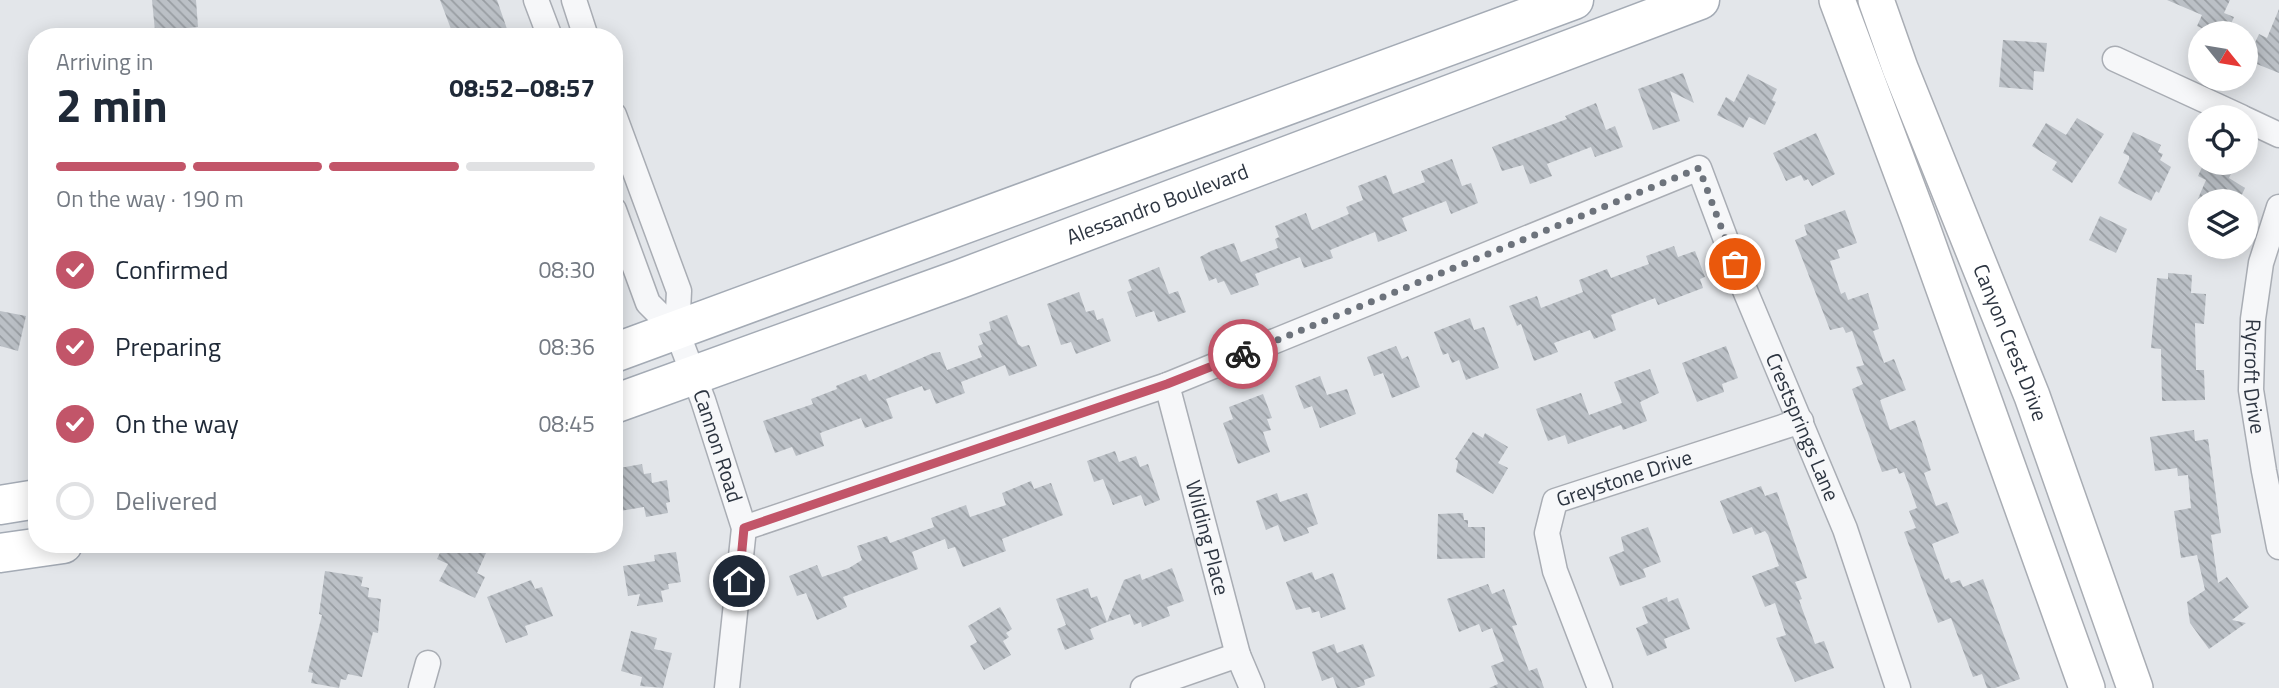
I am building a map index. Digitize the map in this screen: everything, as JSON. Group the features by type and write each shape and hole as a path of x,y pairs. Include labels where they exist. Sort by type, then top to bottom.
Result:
{"main road":[{"path":"623,350 1574,0"},
{"name":"Alessandro Boulevard","path":"623,401 960,279 1700,0"},
{"name":"Canyon Crest Drive","path":"1837,0 1920,219 2087,688"},
{"name":"Canyon Crest Drive","path":"1876,0 1900,68 2032,396 2135,688"},
{"path":"0,505 28,500"},
{"path":"0,554 28,550"}],"street":[{"path":"536,0 547,28"},
{"path":"574,0 583,28"},
{"path":"2115,59 2215,105"},
{"path":"2258,125 2279,135"},
{"name":"Cannon Road","path":"623,139 679,291 677,332"},
{"name":"Crestsprings Lane","path":"1167,384 1699,168 1744,288 1845,529 1898,688"},
{"name":"Rycroft Drive","path":"2279,207 2260,274 2253,319 2252,390 2279,547"},
{"name":"Cannon Road","path":"623,233 649,303 677,332 744,528 727,688"},
{"path":"744,528 1167,384"},
{"name":"Wilding Place","path":"1167,384 1238,655 1252,688"},
{"name":"Greystone Drive","path":"1600,688 1555,571 1547,533 1555,501 1801,421"},
{"path":"1143,688 1238,655"},
{"path":"421,688 428,663"}],"building":[{"path":"152,0 196,0 198,27 155,28"},
{"path":"440,0 497,0 507,28 451,28"},
{"path":"2167,0 2230,0 2224,13 2234,17 2232,21 2199,21 2202,15"},
{"path":"2279,9 2279,73 2258,64 2258,36 2259,34 2267,38"},
{"path":"2003,40 2047,43 2044,72 2034,71 2033,90 1999,87"},
{"path":"1683,73 1694,103 1670,91 1680,121 1653,130 1638,89"},
{"path":"1748,74 1777,89 1772,100 1776,102 1765,125 1749,117 1743,128 1717,115 1726,97 1734,102"},
{"path":"1596,103 1606,130 1615,126 1623,147 1595,157 1591,147 1547,164 1552,176 1530,184 1523,165 1502,171 1492,147 1567,119 1565,116"},
{"path":"2077,118 2104,134 2072,183 2052,170 2057,162 2032,146 2046,123 2066,135"},
{"path":"2133,132 2161,145 2158,152 2163,154 2160,160 2171,167 2159,193 2156,191 2151,201 2118,183 2129,159 2129,156 2123,153"},
{"path":"1816,133 1835,174 1812,186 1808,179 1804,181 1801,175 1786,181 1773,153"},
{"path":"1452,159 1462,186 1471,183 1478,203 1451,214 1446,201 1402,218 1407,231 1378,242 1375,232 1330,250 1333,258 1304,268 1300,257 1255,274 1259,285 1231,295 1224,281 1218,283 1216,278 1209,281 1200,257 1211,251 1234,243 1241,262 1278,248 1275,239 1279,237 1275,226 1306,213 1312,230 1349,214 1346,207 1363,200 1358,186 1386,175 1393,194 1425,182 1421,171"},
{"path":"2230,175 2229,178 2245,188 2202,189 2206,180 2198,176"},
{"path":"1845,210 1857,243 1837,250 1840,258 1830,261 1841,294 1845,292 1848,300 1868,293 1879,329 1873,331 1884,363 1894,359 1906,390 1880,400 1890,430 1915,420 1931,470 1924,473 1936,506 1947,502 1959,533 1932,544 1945,580 1949,578 1951,583 1960,580 1963,587 1983,579 2020,679 1995,688 1987,688 1982,674 1973,677 1951,618 1938,623 1904,532 1916,528 1909,511 1917,508 1904,472 1899,474 1897,468 1882,472 1852,389 1863,384 1856,367 1864,365 1852,331 1846,333 1843,327 1830,330 1795,240 1807,235 1804,225"},
{"path":"2100,216 2127,229 2116,253 2089,240"},
{"path":"1674,246 1678,257 1695,251 1705,277 1700,279 1703,288 1658,305 1655,298 1611,315 1616,330 1594,339 1590,330 1554,343 1558,352 1534,361 1521,324 1517,326 1509,306 1537,296 1541,308 1583,292 1579,280 1607,269 1611,278 1649,264 1646,256"},
{"path":"1159,267 1169,294 1178,291 1186,312 1158,322 1154,311 1136,317 1127,292 1132,290 1128,280"},
{"path":"2168,273 2192,275 2191,293 2206,294 2204,324 2195,323 2196,370 2204,370 2205,400 2162,401 2161,349 2151,348 2157,278 2168,279"},
{"path":"1079,292 1086,312 1094,310 1097,320 1103,318 1111,341 1076,354 1071,342 1061,345 1047,304"},
{"path":"0,311 26,316 18,351 0,346"},
{"path":"1007,315 1018,344 1022,347 1029,345 1037,366 1009,376 1005,365 961,382 965,393 936,404 930,389 924,391 922,386 886,399 893,418 865,428 861,418 820,433 824,446 796,456 792,447 775,453 763,421 813,404 811,399 837,389 836,386 848,381 866,374 869,381 933,353 940,352 947,370 982,357 978,346 983,344 979,334 991,330 989,322"},
{"path":"1470,318 1474,330 1484,327 1499,368 1466,380 1459,360 1452,363 1448,353 1443,355 1434,332"},
{"path":"1396,346 1402,359 1408,356 1420,387 1392,398 1383,373 1374,376 1367,357"},
{"path":"1726,346 1738,378 1722,384 1724,392 1697,402 1682,363"},
{"path":"1650,369 1659,393 1640,402 1647,421 1623,430 1621,425 1568,444 1565,435 1548,441 1536,409 1581,393 1589,415 1622,403 1614,382"},
{"path":"1320,376 1327,395 1347,389 1356,414 1320,428 1312,406 1304,409 1295,386"},
{"path":"1263,394 1272,418 1267,419 1271,430 1263,432 1270,452 1238,464 1223,423 1233,419 1229,407"},
{"path":"2194,430 2195,441 2208,439 2221,533 2211,535 2218,583 2227,577 2249,607 2232,620 2246,623 2209,649 2190,623 2187,602 2205,590 2197,555 2181,558 2174,511 2191,508 2188,475 2178,476 2177,468 2155,471 2150,437"},
{"path":"1473,432 1483,438 1485,433 1508,447 1498,463 1508,468 1493,494 1456,472 1458,461 1455,459"},
{"path":"1115,451 1119,462 1136,456 1140,467 1148,464 1160,500 1145,506 1141,495 1113,505 1103,479 1094,482 1087,461"},
{"path":"642,464 644,474 651,473 652,483 667,480 670,502 666,503 668,513 646,517 644,507 623,510 623,467"},
{"path":"1031,481 1034,489 1051,483 1063,515 1002,539 1006,551 963,567 955,547 948,549 945,539 912,552 918,569 843,597 847,607 817,620 806,593 797,596 789,576 817,565 822,577 849,568 862,560 857,546 887,536 890,543 934,527 931,518 966,505 970,517 1006,505 1002,493"},
{"path":"1761,486 1765,496 1777,492 1807,578 1795,582 1802,599 1799,600 1815,644 1824,641 1834,668 1795,682 1776,638 1786,635 1775,603 1765,607 1752,576 1779,566 1768,535 1765,531 1755,535 1752,527 1733,534 1720,501"},
{"path":"1277,493 1280,502 1307,493 1318,524 1307,528 1309,533 1284,542 1278,525 1266,530 1256,501"},
{"path":"1463,513 1464,520 1468,520 1468,527 1485,527 1485,558 1437,559 1438,514"},
{"path":"1648,527 1661,562 1643,569 1646,577 1620,586 1609,557 1624,551 1621,537"},
{"path":"676,552 681,582 668,584 669,589 661,591 663,602 637,606 640,594 628,596 623,566 655,561 654,555"},
{"path":"440,553 486,553 477,573 485,577 475,598 439,581 448,564 437,559"},
{"path":"1172,568 1184,601 1167,607 1170,616 1142,627 1141,622 1134,625 1130,614 1107,622 1124,580 1140,574 1142,580"},
{"path":"325,571 363,577 361,586 369,588 368,597 381,599 378,633 373,632 362,677 348,674 346,680 341,679 339,688 311,683 313,673 308,672 322,615 319,614"},
{"path":"1312,572 1315,580 1333,573 1346,609 1321,618 1319,611 1312,613 1310,607 1296,610 1286,582"},
{"path":"531,580 535,589 542,587 553,616 525,626 528,635 506,643 487,597"},
{"path":"1488,584 1492,594 1504,589 1517,625 1512,626 1529,671 1537,668 1544,688 1489,688 1498,684 1491,666 1504,661 1492,628 1482,632 1479,624 1459,632 1447,599"},
{"path":"1088,588 1091,598 1097,596 1107,622 1090,629 1094,639 1065,650 1057,629 1066,625 1056,599"},
{"path":"1667,597 1668,602 1678,598 1690,629 1664,639 1667,648 1647,656 1636,628 1648,623 1642,607"},
{"path":"1000,607 1012,629 1006,633 1009,637 1003,641 1011,655 984,670 970,646 977,642 968,626"},
{"path":"631,631 657,638 654,649 672,653 663,688 640,686 642,677 621,671"},
{"path":"1334,644 1337,653 1363,644 1375,676 1364,680 1365,685 1356,688 1337,688 1333,677 1322,681 1312,652"}],"way so far":[{"path":"1243,354 1699,168 1735,264"}],"route":[{"path":"739,581 744,528 1167,384 1243,354"}]}
